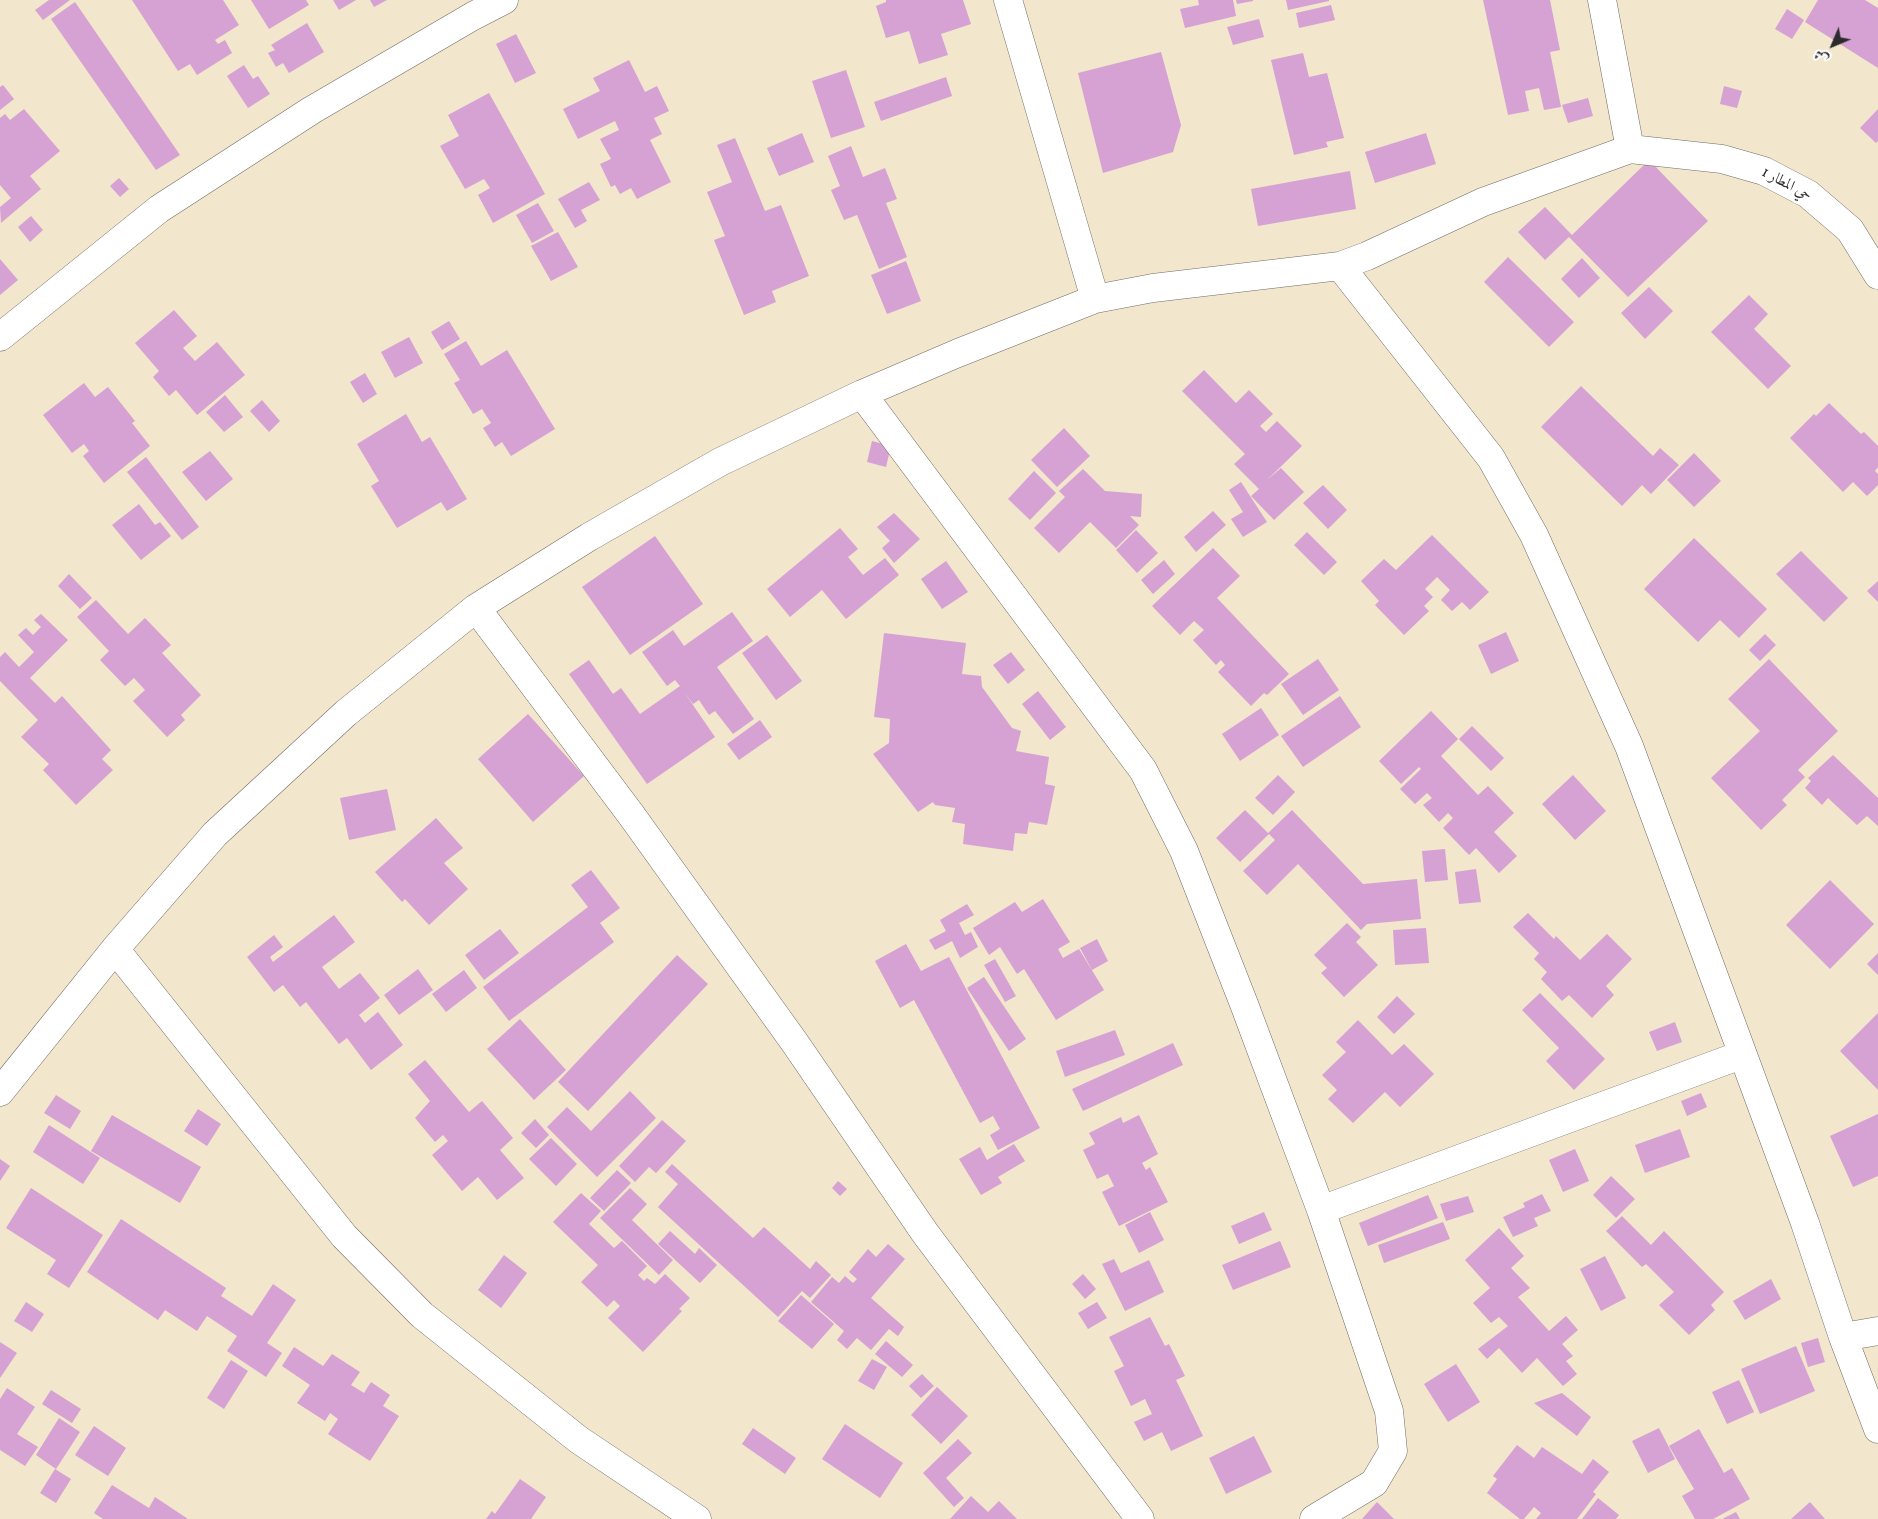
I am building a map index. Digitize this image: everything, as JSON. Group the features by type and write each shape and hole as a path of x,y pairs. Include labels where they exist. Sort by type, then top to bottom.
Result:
{"street":[{"path":"0,337 158,209 312,110 472,16 504,0"},
{"path":"1008,0 1095,299"},
{"path":"0,1092 115,948 215,834 346,714 476,608 589,537 720,462 862,394 958,353 1095,299 1153,288 1340,266 1407,238 1483,202 1630,149 1602,0"},
{"name":"حي المطار 1","path":"1630,149 1722,159 1764,171 1808,194 1850,230 1878,275"},
{"path":"1340,266 1491,458 1534,535 1629,746 1741,1055 1805,1223 1843,1337 1878,1429"},
{"path":"862,394 1143,770 1184,851 1244,1004 1321,1210 1389,1411 1393,1450 1374,1483 1314,1519"},
{"path":"476,608 650,840 795,1043 925,1233 1140,1519"},
{"path":"115,948 344,1236 422,1315 578,1440 697,1519"},
{"path":"1321,1210 1741,1055"},
{"path":"1843,1337 1878,1331"}],"building":[{"path":"49,0 70,0 43,20 35,10"},
{"path":"132,0 223,0 239,25 215,40 218,44 225,40 232,53 197,75 190,64 178,71"},
{"path":"251,0 306,0 309,5 269,29"},
{"path":"333,0 356,0 339,10"},
{"path":"370,0 387,0 374,7"},
{"path":"886,0 963,0 971,24 941,34 948,55 919,64 909,31 886,38 876,6 886,2"},
{"path":"1198,0 1233,0 1236,16 1185,28 1180,9 1199,5"},
{"path":"1236,0 1253,0 1253,1 1237,4"},
{"path":"1286,0 1329,0 1329,1 1288,10"},
{"path":"1483,0 1550,0 1560,50 1550,52 1561,107 1544,110 1539,88 1525,91 1529,111 1508,115"},
{"path":"1818,0 1865,0 1878,8 1878,68 1805,22"},
{"path":"75,2 180,155 156,170 51,19"},
{"path":"1331,5 1335,20 1299,28 1296,13"},
{"path":"1787,9 1804,20 1792,39 1775,29"},
{"path":"1259,19 1264,37 1233,45 1227,27"},
{"path":"307,23 324,52 289,73 283,63 276,67 268,53 275,50 271,45"},
{"path":"516,34 536,73 515,83 496,44"},
{"path":"1161,52 1181,125 1173,152 1103,173 1078,73"},
{"path":"1303,53 1309,77 1327,73 1344,138 1326,142 1328,147 1294,155 1271,60"},
{"path":"629,60 645,92 657,86 669,111 654,118 662,134 650,140 671,182 637,199 631,188 620,194 615,185 611,187 600,164 611,159 600,139 619,130 615,121 578,139 563,109 600,91 593,78"},
{"path":"244,65 253,79 258,76 270,94 248,108 227,76"},
{"path":"846,70 865,127 831,138 812,81"},
{"path":"946,77 952,96 881,121 874,102"},
{"path":"3,85 14,99 0,110 0,87"},
{"path":"1724,86 1742,91 1737,108 1720,104"},
{"path":"489,93 545,194 493,223 478,195 490,188 484,179 465,189 440,146 459,136 448,115"},
{"path":"1588,98 1593,116 1568,123 1562,105"},
{"path":"24,109 60,151 30,176 41,189 1,223 0,207 11,198 0,185 0,118 5,114 10,120"},
{"path":"1878,109 1878,141 1876,143 1860,128"},
{"path":"802,133 814,162 779,176 767,148"},
{"path":"1426,133 1436,164 1375,183 1365,152"},
{"path":"735,138 765,211 781,205 809,276 772,291 776,302 744,315 714,240 725,236 707,192 732,182 717,145"},
{"path":"851,146 863,177 885,168 897,199 886,203 907,257 879,269 857,215 844,220 831,190 840,186 828,156"},
{"path":"1649,160 1708,221 1628,297 1569,237 1545,260 1518,232 1545,207 1572,235"},
{"path":"1350,171 1356,209 1258,226 1251,189"},
{"path":"119,178 129,189 120,197 110,186"},
{"path":"589,182 600,200 581,210 587,221 575,228 558,199"},
{"path":"538,203 554,231 532,243 516,215"},
{"path":"31,216 43,230 30,242 18,227"},
{"path":"558,232 578,267 551,281 531,246"},
{"path":"1508,257 1574,322 1549,347 1484,282"},
{"path":"1582,258 1600,278 1579,298 1561,279"},
{"path":"0,259 18,280 0,295"},
{"path":"906,261 921,301 887,314 871,275"},
{"path":"1649,287 1673,311 1645,339 1621,313"},
{"path":"1749,295 1768,314 1754,329 1791,366 1768,389 1711,332"},
{"path":"174,310 197,336 183,348 195,361 217,342 245,375 197,415 176,390 169,396 153,377 159,371 135,343"},
{"path":"449,321 460,339 442,350 431,332"},
{"path":"409,337 423,363 395,378 381,352"},
{"path":"466,341 481,366 507,350 555,429 511,456 502,442 495,447 483,428 491,423 482,409 473,414 454,383 460,380 444,354"},
{"path":"1204,370 1236,403 1249,390 1273,414 1260,426 1266,432 1277,421 1302,446 1267,480 1281,468 1304,492 1274,520 1251,496 1259,489 1234,464 1245,454 1182,391"},
{"path":"365,373 377,394 363,403 350,382"},
{"path":"84,383 95,397 108,387 135,421 132,423 150,446 104,483 83,456 89,451 84,444 72,453 43,415"},
{"path":"1581,386 1653,456 1660,448 1679,465 1651,494 1642,485 1622,506 1541,427"},
{"path":"225,395 243,417 224,432 206,412"},
{"path":"262,400 280,421 269,432 250,411"},
{"path":"1829,403 1861,434 1864,432 1878,446 1878,467 1875,471 1878,474 1878,485 1867,496 1853,482 1843,492 1790,438 1814,414 1816,416"},
{"path":"406,414 422,442 430,437 467,499 447,511 441,502 397,528 371,486 379,481 357,444"},
{"path":"1064,428 1090,456 1057,487 1031,460"},
{"path":"872,441 891,446 886,467 867,462"},
{"path":"210,451 233,479 206,501 182,472"},
{"path":"1694,453 1721,481 1694,507 1667,480"},
{"path":"146,457 199,527 182,540 127,472"},
{"path":"1083,469 1105,491 1142,494 1141,517 1130,516 1139,525 1116,548 1090,522 1059,553 1034,528 1065,497 1059,491"},
{"path":"1034,471 1056,493 1030,520 1008,499"},
{"path":"1241,482 1267,522 1243,537 1231,519 1243,512 1229,490"},
{"path":"1323,485 1347,510 1328,529 1303,503"},
{"path":"139,504 155,525 160,522 171,536 141,560 112,525"},
{"path":"1213,511 1226,525 1196,552 1184,537"},
{"path":"894,513 920,539 894,563 882,548 890,541 877,527"},
{"path":"840,528 858,549 848,557 863,575 885,558 899,575 846,619 822,590 790,617 767,589"},
{"path":"1136,530 1158,553 1137,573 1116,550"},
{"path":"1307,532 1337,562 1324,575 1294,545"},
{"path":"1432,535 1489,592 1470,610 1462,602 1452,611 1441,600 1450,590 1437,577 1425,589 1433,597 1424,606 1429,611 1404,635 1375,605 1379,601 1361,581 1384,559 1396,570"},
{"path":"655,536 703,604 630,655 582,587"},
{"path":"1694,538 1767,609 1739,638 1720,620 1698,642 1644,589"},
{"path":"1213,548 1240,576 1217,598 1289,674 1267,695 1264,693 1251,706 1218,672 1225,665 1221,660 1216,665 1193,640 1204,630 1194,621 1180,635 1152,606"},
{"path":"1801,551 1848,598 1824,622 1776,574"},
{"path":"1164,560 1175,574 1153,594 1141,580"},
{"path":"946,561 968,592 942,609 921,579"},
{"path":"69,574 92,598 80,609 58,586"},
{"path":"1878,581 1878,602 1867,591"},
{"path":"96,600 128,634 145,618 171,645 162,653 201,695 181,715 185,720 167,737 133,701 145,690 134,678 125,686 100,660 109,651 77,617"},
{"path":"732,612 753,641 717,667 754,719 733,734 715,711 709,715 699,700 693,704 684,692 715,737 647,784 569,674 589,660 613,694 621,688 640,714 680,686 675,680 667,686 642,652 673,630 684,646"},
{"path":"41,614 68,640 30,678 55,703 62,696 111,750 102,759 113,770 76,805 43,770 49,764 21,737 38,720 0,681 0,657 5,652 19,667 34,652 18,635 26,628 33,635 41,627 34,620"},
{"path":"1506,632 1519,661 1491,674 1478,645"},
{"path":"884,633 966,643 962,674 981,676 982,687 1012,728 1021,731 1016,751 1049,757 1045,784 1055,786 1047,825 1029,822 1027,834 1015,833 1013,851 963,844 965,824 952,822 955,808 935,805 933,802 918,812 873,754 889,743 890,719 874,717"},
{"path":"1765,634 1776,645 1760,661 1749,650"},
{"path":"767,635 802,681 776,700 742,653"},
{"path":"1011,652 1025,670 1008,684 993,665"},
{"path":"1318,659 1339,690 1303,715 1281,684"},
{"path":"1769,659 1838,731 1798,770 1805,777 1782,800 1787,805 1761,830 1711,778 1760,731 1728,699"},
{"path":"1038,691 1066,727 1050,740 1022,704"},
{"path":"1340,696 1361,727 1303,767 1281,736"},
{"path":"1261,708 1279,735 1240,761 1222,734"},
{"path":"1431,711 1458,739 1441,756 1478,795 1488,786 1514,813 1494,832 1517,856 1499,873 1476,848 1469,855 1443,828 1453,818 1448,813 1439,822 1423,805 1432,798 1427,793 1415,804 1400,789 1421,769 1419,767 1401,784 1379,761"},
{"path":"528,714 584,776 533,822 478,759"},
{"path":"760,720 772,737 739,760 727,744"},
{"path":"1472,726 1504,758 1491,771 1459,739"},
{"path":"1833,755 1878,798 1878,826 1867,816 1857,825 1828,798 1822,805 1805,788 1811,781 1808,778"},
{"path":"1278,775 1295,792 1273,815 1255,798"},
{"path":"1573,775 1606,811 1575,840 1542,804"},
{"path":"387,789 396,830 349,840 340,798"},
{"path":"1245,810 1269,834 1240,862 1216,838"},
{"path":"1292,810 1363,884 1417,879 1421,919 1367,924 1361,930 1298,864 1267,895 1243,871 1275,840 1268,833"},
{"path":"436,818 463,848 444,863 468,889 429,925 405,899 402,902 375,872"},
{"path":"1445,849 1448,880 1425,882 1422,851"},
{"path":"1476,869 1481,902 1459,904 1455,872"},
{"path":"591,870 620,908 600,923 614,942 509,1021 483,987 588,907 571,885"},
{"path":"1830,880 1874,924 1830,969 1786,925"},
{"path":"1043,899 1070,942 1058,949 1063,958 1079,949 1104,990 1056,1020 1024,969 1017,974 1000,947 989,955 973,928 1015,902 1022,912"},
{"path":"967,904 974,915 959,923 965,935 971,932 978,947 960,958 952,941 935,950 929,940 946,931 940,920"},
{"path":"1528,913 1554,939 1556,936 1580,960 1607,934 1632,959 1606,986 1614,995 1592,1018 1569,995 1562,1001 1541,979 1547,972 1534,959 1539,953 1513,927"},
{"path":"334,915 355,942 322,967 339,989 360,973 380,998 359,1015 365,1023 378,1012 403,1045 371,1070 347,1038 339,1044 306,1002 300,1007 283,985 274,992 247,957 274,935 283,947 270,957 273,962"},
{"path":"1347,923 1361,937 1356,942 1378,965 1344,997 1321,973 1327,968 1314,955"},
{"path":"1426,928 1429,963 1395,965 1393,930"},
{"path":"500,929 519,953 484,980 465,955"},
{"path":"1097,939 1108,961 1092,970 1080,948"},
{"path":"906,944 921,971 949,957 1040,1128 998,1150 990,1135 1000,1129 993,1116 980,1123 914,1000 900,1008 875,961"},
{"path":"1878,953 1878,975 1867,964"},
{"path":"677,955 708,984 588,1111 558,1082"},
{"path":"995,959 1016,996 1005,1002 984,965"},
{"path":"418,969 433,990 399,1015 384,995"},
{"path":"464,970 477,988 446,1012 432,994"},
{"path":"984,977 1026,1039 1009,1051 967,988"},
{"path":"1540,993 1605,1059 1574,1090 1546,1061 1559,1048 1522,1010"},
{"path":"1397,996 1415,1014 1394,1034 1377,1017"},
{"path":"1878,1013 1878,1090 1840,1051"},
{"path":"520,1019 566,1070 534,1100 487,1049"},
{"path":"1358,1020 1392,1055 1404,1044 1434,1074 1400,1107 1385,1092 1353,1123 1328,1099 1337,1090 1322,1075 1346,1052 1336,1042"},
{"path":"1675,1022 1682,1042 1657,1051 1649,1032"},
{"path":"1115,1030 1125,1055 1065,1077 1056,1051"},
{"path":"1173,1043 1183,1065 1083,1111 1072,1089"},
{"path":"425,1060 469,1112 482,1101 513,1138 500,1150 524,1178 497,1200 478,1177 462,1191 432,1155 448,1141 443,1135 435,1142 415,1118 430,1101 408,1074"},
{"path":"630,1091 656,1118 597,1177 547,1127 567,1107 591,1131"},
{"path":"1701,1093 1707,1107 1687,1116 1681,1101"},
{"path":"56,1095 81,1111 70,1129 44,1113"},
{"path":"198,1109 221,1124 207,1146 184,1131"},
{"path":"1878,1114 1878,1176 1853,1187 1830,1136"},
{"path":"112,1115 201,1167 180,1203 91,1151"},
{"path":"1139,1115 1158,1154 1142,1163 1146,1170 1150,1167 1168,1202 1119,1226 1102,1192 1114,1186 1108,1174 1097,1179 1083,1150 1095,1144 1089,1133 1121,1117 1123,1123"},
{"path":"535,1119 549,1135 536,1148 521,1133"},
{"path":"662,1120 686,1141 656,1173 649,1167 635,1182 619,1166"},
{"path":"49,1125 100,1158 83,1184 33,1152"},
{"path":"1680,1129 1690,1157 1645,1173 1635,1145"},
{"path":"551,1138 577,1164 556,1186 529,1159"},
{"path":"1014,1144 1025,1161 998,1177 1002,1183 981,1195 959,1159 980,1147 987,1160"},
{"path":"1575,1149 1589,1181 1563,1192 1549,1160"},
{"path":"0,1159 10,1166 0,1181"},
{"path":"672,1164 753,1238 764,1227 810,1269 816,1261 831,1275 810,1298 802,1291 778,1317 658,1207 678,1184 665,1172"},
{"path":"617,1170 631,1183 604,1211 590,1198"},
{"path":"1611,1176 1635,1199 1616,1218 1593,1195"},
{"path":"838,1181 847,1189 840,1196 832,1188"},
{"path":"31,1188 103,1235 69,1288 47,1274 56,1260 6,1228"},
{"path":"630,1188 647,1204 632,1220 673,1260 659,1275 600,1218"},
{"path":"581,1193 601,1211 589,1224 614,1248 622,1241 647,1266 638,1275 644,1281 647,1278 655,1284 665,1274 690,1298 679,1309 682,1311 643,1352 608,1318 620,1306 614,1300 607,1307 581,1282 598,1265 553,1222"},
{"path":"1542,1194 1551,1211 1534,1218 1538,1226 1513,1237 1503,1217 1525,1207 1523,1203"},
{"path":"1428,1195 1438,1218 1368,1246 1359,1223"},
{"path":"1468,1196 1474,1212 1446,1221 1440,1204"},
{"path":"1150,1212 1164,1240 1139,1253 1125,1225"},
{"path":"1264,1212 1272,1230 1239,1244 1231,1226"},
{"path":"1622,1216 1651,1245 1664,1231 1724,1292 1711,1305 1715,1310 1689,1335 1659,1305 1674,1292 1646,1264 1642,1267 1606,1231"},
{"path":"121,1219 226,1288 221,1296 252,1316 273,1284 296,1300 267,1343 282,1353 266,1377 227,1351 237,1336 207,1316 197,1331 165,1310 158,1320 87,1272"},
{"path":"1443,1222 1450,1239 1384,1263 1378,1245"},
{"path":"1499,1228 1524,1256 1511,1268 1530,1288 1518,1297 1549,1331 1566,1316 1578,1330 1562,1344 1573,1356 1566,1361 1577,1374 1563,1386 1537,1358 1522,1373 1499,1348 1487,1359 1478,1349 1508,1326 1499,1317 1491,1323 1473,1303 1490,1288 1465,1260"},
{"path":"670,1231 695,1254 699,1248 717,1265 700,1283 658,1244"},
{"path":"1280,1241 1291,1267 1233,1290 1222,1265"},
{"path":"888,1244 905,1259 871,1298 904,1327 898,1336 889,1329 871,1350 857,1338 847,1349 837,1340 844,1331 811,1302 832,1277 839,1283 845,1276 853,1283 857,1279 849,1272 868,1249 876,1257"},
{"path":"504,1255 527,1273 501,1308 478,1290"},
{"path":"1605,1256 1626,1298 1601,1311 1580,1269"},
{"path":"1114,1259 1121,1273 1149,1260 1164,1292 1125,1311 1102,1264"},
{"path":"1083,1274 1096,1289 1085,1299 1072,1284"},
{"path":"1771,1279 1781,1299 1745,1320 1733,1301"},
{"path":"801,1295 834,1324 812,1349 778,1321"},
{"path":"26,1302 44,1314 32,1332 14,1321"},
{"path":"1097,1302 1107,1318 1088,1329 1078,1313"},
{"path":"1150,1317 1165,1346 1169,1344 1185,1376 1176,1380 1203,1436 1171,1451 1162,1432 1144,1441 1134,1422 1152,1414 1145,1399 1131,1406 1114,1371 1124,1366 1109,1337"},
{"path":"1818,1338 1825,1362 1808,1367 1801,1343"},
{"path":"886,1341 913,1365 902,1377 875,1354"},
{"path":"0,1342 17,1353 0,1378"},
{"path":"1796,1346 1815,1391 1760,1414 1741,1369"},
{"path":"294,1347 323,1366 332,1354 360,1372 351,1385 364,1393 371,1382 390,1395 383,1406 399,1416 370,1461 328,1434 338,1419 330,1413 325,1421 297,1403 310,1385 282,1366"},
{"path":"872,1359 887,1367 874,1390 858,1381"},
{"path":"231,1360 248,1371 224,1409 207,1398"},
{"path":"1456,1364 1480,1402 1448,1422 1424,1384"},
{"path":"922,1374 934,1386 921,1398 909,1386"},
{"path":"1739,1380 1754,1412 1727,1424 1712,1392"},
{"path":"937,1387 968,1416 941,1444 911,1415"},
{"path":"7,1388 35,1407 17,1434 38,1447 25,1466 0,1450 0,1399"},
{"path":"51,1390 81,1409 72,1423 42,1404"},
{"path":"1562,1393 1591,1417 1577,1436 1534,1403"},
{"path":"59,1418 80,1432 56,1469 36,1455"},
{"path":"845,1424 903,1463 880,1498 822,1459"},
{"path":"94,1426 126,1448 108,1476 75,1455"},
{"path":"753,1428 796,1458 785,1474 742,1444"},
{"path":"1659,1428 1675,1459 1648,1473 1632,1441"},
{"path":"1699,1429 1724,1473 1732,1468 1750,1499 1713,1519 1695,1519 1682,1496 1694,1489 1669,1446"},
{"path":"1254,1436 1272,1472 1226,1494 1209,1458"},
{"path":"958,1439 972,1453 946,1478 964,1498 954,1507 923,1473"},
{"path":"1517,1445 1534,1458 1542,1447 1582,1474 1593,1459 1609,1472 1593,1492 1596,1494 1577,1519 1536,1519 1541,1513 1534,1507 1524,1519 1520,1519 1487,1493 1497,1479 1493,1476"},
{"path":"55,1469 71,1479 56,1503 40,1493"},
{"path":"520,1479 546,1497 531,1519 486,1519 492,1511 495,1514"},
{"path":"112,1485 149,1508 155,1497 188,1519 103,1519 94,1513"},
{"path":"971,1496 988,1512 999,1501 1017,1519 950,1519"},
{"path":"1598,1498 1619,1515 1616,1519 1582,1519"},
{"path":"1377,1502 1394,1519 1362,1519"},
{"path":"1810,1502 1825,1519 1791,1519"},
{"path":"1736,1512 1740,1519 1722,1519"}]}
